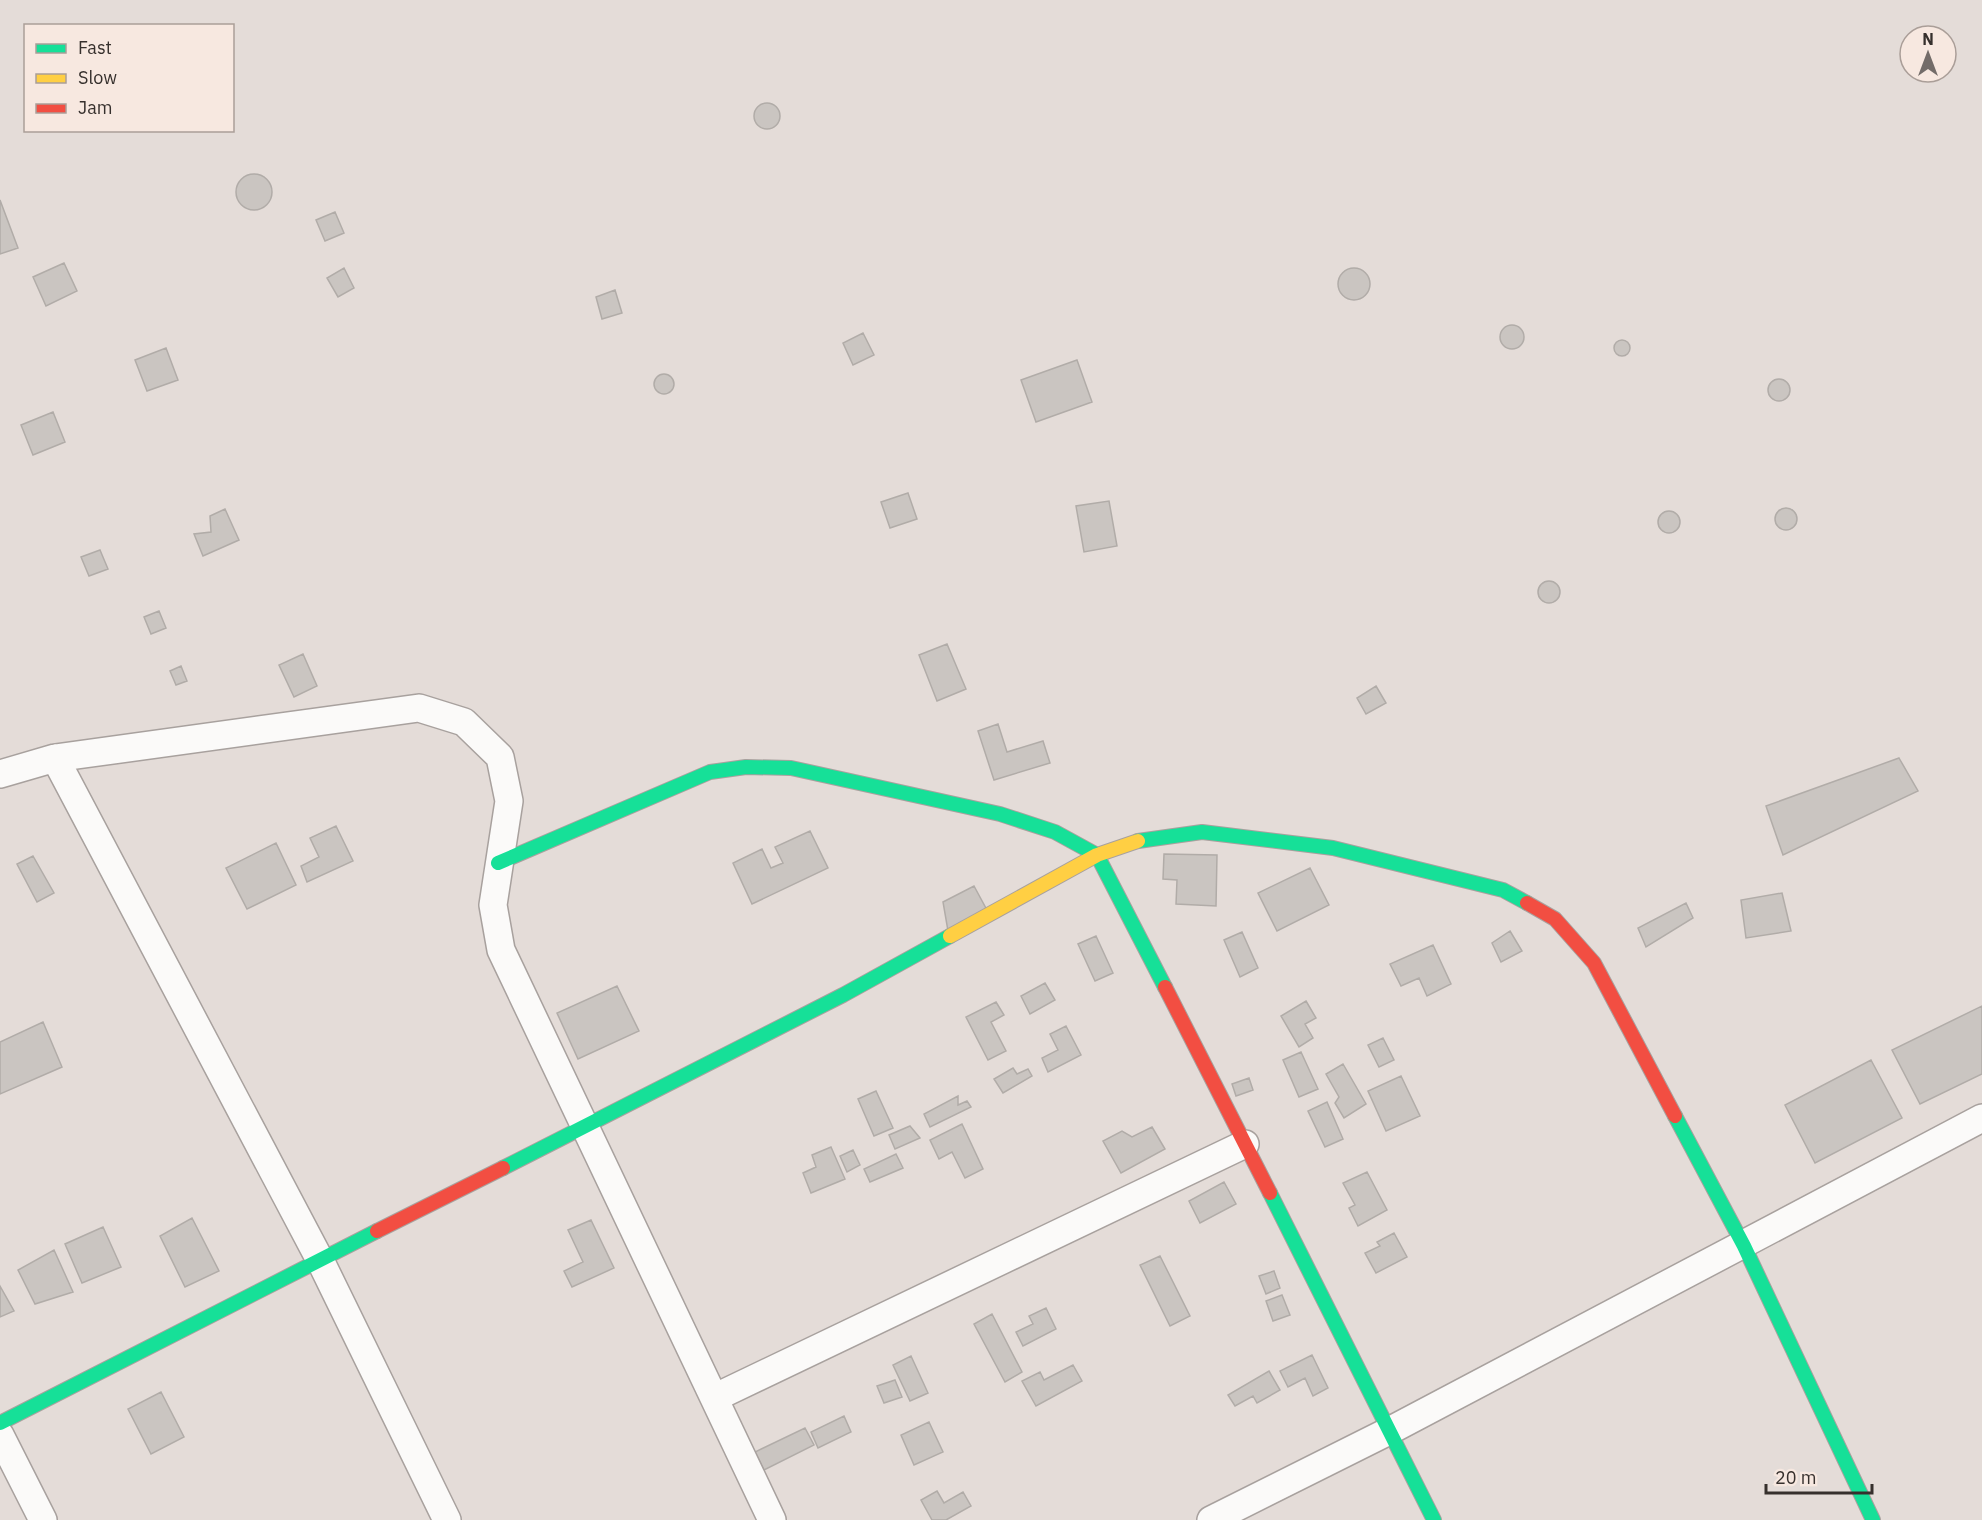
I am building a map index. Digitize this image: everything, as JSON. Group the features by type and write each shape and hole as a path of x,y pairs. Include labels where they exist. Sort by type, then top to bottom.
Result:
{"street":[{"path":"0,774 55,758 419,708 464,722 500,757 509,801 493,905 501,950 772,1520"},
{"path":"55,758 320,1260 447,1520"},
{"path":"498,863 710,772 746,767 791,768 1000,814 1055,832 1097,855 1391,1430 1434,1520"},
{"path":"0,1423 843,995 1097,855 1148,838 1202,832 1333,848 1503,890 1555,919 1594,963 1744,1246 1873,1520"},
{"path":"1211,1520 1391,1430 1744,1246 1982,1118"},
{"path":"714,1398 1245,1144"},
{"path":"0,1435 43,1520"}],"building":[{"path":"767,103 776,107 780,116 776,125 767,129 758,125 754,116 758,107"},
{"path":"254,174 267,179 272,192 267,205 254,210 241,205 236,192 241,179"},
{"path":"0,200 18,248 0,254"},
{"path":"335,212 344,233 325,241 316,220"},
{"path":"64,263 77,291 46,306 33,277"},
{"path":"344,268 354,288 338,297 327,278"},
{"path":"1354,268 1365,273 1370,284 1365,295 1354,300 1343,295 1338,284 1343,273"},
{"path":"615,290 622,313 602,319 596,297"},
{"path":"1512,325 1517,326 1523,332 1523,342 1517,348 1512,349 1507,348 1501,342 1500,337 1501,332 1507,326"},
{"path":"863,333 874,355 853,365 843,343"},
{"path":"1622,340 1628,342 1630,348 1628,354 1622,356 1616,354 1614,348 1616,342"},
{"path":"166,348 178,380 147,391 135,360"},
{"path":"1077,360 1092,402 1036,422 1021,380"},
{"path":"664,374 671,377 674,384 671,391 664,394 657,391 654,384 657,377"},
{"path":"1775,379 1783,379 1790,386 1790,394 1783,401 1775,401 1768,394 1768,386"},
{"path":"53,412 65,442 33,455 21,425"},
{"path":"908,493 917,519 890,528 881,502"},
{"path":"1109,501 1117,546 1084,552 1076,506"},
{"path":"1786,508 1794,511 1797,519 1794,527 1786,530 1778,527 1775,519 1778,511"},
{"path":"225,509 239,540 203,556 194,534 211,532 210,516"},
{"path":"1665,511 1673,511 1680,518 1680,526 1673,533 1665,533 1658,526 1658,518"},
{"path":"100,550 108,569 89,576 81,557"},
{"path":"1549,581 1557,584 1560,592 1557,600 1549,603 1541,600 1538,592 1541,584"},
{"path":"159,611 166,628 151,634 144,617"},
{"path":"947,644 966,689 937,701 919,655"},
{"path":"303,654 317,686 294,697 279,665"},
{"path":"181,666 187,681 176,685 170,671"},
{"path":"1376,686 1386,703 1366,714 1357,698"},
{"path":"998,724 1007,752 1043,741 1050,763 994,780 978,731"},
{"path":"1899,758 1918,791 1783,855 1766,806"},
{"path":"336,826 353,861 307,882 301,866 319,857 310,838"},
{"path":"810,831 828,868 752,904 733,863 762,849 771,868 783,863 775,847"},
{"path":"276,843 296,885 247,909 226,868"},
{"path":"1164,854 1217,855 1216,906 1176,904 1177,880 1163,879"},
{"path":"33,856 54,893 37,902 17,864"},
{"path":"1310,868 1329,905 1277,931 1258,893"},
{"path":"974,886 988,912 948,931 943,902"},
{"path":"1782,893 1791,931 1746,938 1741,900"},
{"path":"1686,903 1693,918 1646,947 1638,928"},
{"path":"1510,931 1522,951 1501,962 1492,943"},
{"path":"1242,932 1258,968 1240,977 1224,940"},
{"path":"1096,936 1113,973 1095,981 1078,944"},
{"path":"1433,945 1451,984 1427,996 1419,978 1401,986 1390,964"},
{"path":"1045,983 1055,1000 1030,1014 1021,996"},
{"path":"617,986 639,1031 578,1059 557,1013"},
{"path":"1306,1001 1316,1018 1305,1024 1313,1038 1299,1047 1281,1016"},
{"path":"996,1002 1004,1015 991,1022 1006,1051 988,1060 966,1017"},
{"path":"1982,1006 1982,1074 1920,1104 1892,1050"},
{"path":"43,1022 62,1067 0,1094 0,1042"},
{"path":"1066,1026 1081,1055 1048,1072 1042,1058 1058,1050 1050,1034"},
{"path":"1383,1038 1394,1060 1379,1067 1368,1045"},
{"path":"1301,1052 1318,1089 1299,1097 1283,1060"},
{"path":"1871,1060 1902,1118 1815,1163 1785,1105"},
{"path":"1343,1064 1366,1104 1344,1118 1335,1103 1339,1097 1326,1074"},
{"path":"1013,1068 1017,1074 1028,1069 1032,1076 1003,1093 994,1079"},
{"path":"1401,1076 1420,1116 1386,1131 1368,1091"},
{"path":"1249,1078 1253,1090 1236,1096 1232,1084"},
{"path":"876,1091 893,1128 874,1136 858,1099"},
{"path":"958,1096 958,1105 967,1101 971,1107 930,1127 924,1114"},
{"path":"1327,1102 1343,1139 1325,1147 1308,1111"},
{"path":"962,1124 983,1169 965,1178 952,1152 939,1159 930,1140"},
{"path":"910,1126 920,1138 895,1149 889,1135"},
{"path":"1152,1127 1165,1149 1121,1173 1103,1141 1122,1131 1132,1137"},
{"path":"831,1147 845,1179 811,1193 803,1173 816,1167 812,1155"},
{"path":"853,1150 860,1165 847,1172 840,1156"},
{"path":"896,1154 903,1168 870,1182 864,1169"},
{"path":"1367,1172 1387,1210 1358,1226 1349,1208 1355,1205 1343,1183"},
{"path":"1224,1182 1236,1204 1200,1223 1189,1201"},
{"path":"192,1218 219,1271 185,1287 160,1236"},
{"path":"591,1220 614,1268 572,1287 564,1271 583,1262 568,1230"},
{"path":"103,1227 121,1267 82,1283 65,1244"},
{"path":"1394,1233 1407,1257 1376,1273 1365,1253 1380,1246 1377,1242"},
{"path":"54,1250 73,1292 35,1304 18,1270"},
{"path":"1160,1256 1190,1316 1170,1326 1140,1265"},
{"path":"1274,1271 1280,1288 1266,1294 1259,1276"},
{"path":"0,1286 14,1311 0,1317"},
{"path":"1282,1295 1290,1315 1273,1321 1266,1301"},
{"path":"1046,1308 1056,1329 1023,1346 1016,1332 1033,1324 1029,1316"},
{"path":"992,1314 1022,1372 1005,1382 974,1324"},
{"path":"1312,1355 1328,1388 1313,1396 1305,1378 1288,1387 1280,1371"},
{"path":"911,1356 928,1393 910,1401 893,1365"},
{"path":"1073,1365 1082,1381 1036,1406 1022,1381 1040,1372 1044,1380"},
{"path":"1269,1371 1280,1390 1257,1403 1253,1396 1235,1406 1228,1395"},
{"path":"895,1380 902,1397 884,1403 877,1386"},
{"path":"161,1392 184,1437 151,1454 128,1409"},
{"path":"844,1416 851,1432 818,1448 811,1432"},
{"path":"929,1422 943,1452 914,1465 901,1435"},
{"path":"805,1428 814,1445 764,1470 755,1452"},
{"path":"937,1491 944,1503 963,1492 971,1506 946,1520 932,1520 921,1500"}],"traffic: fast":[{"path":"498,863 710,772 746,767 791,768 1000,814 1055,832 1097,855 1165,987"},
{"path":"1138,841 1202,832 1333,848 1503,890 1527,903"},
{"path":"503,1168 843,995 950,936"},
{"path":"1675,1116 1744,1246 1873,1520"},
{"path":"1270,1193 1434,1520"},
{"path":"0,1423 377,1231"}],"traffic: slow":[{"path":"950,936 1097,855 1138,841"}],"traffic: jam":[{"path":"1527,903 1555,919 1594,963 1675,1116"},
{"path":"1165,987 1270,1193"},
{"path":"377,1231 503,1168"}]}
